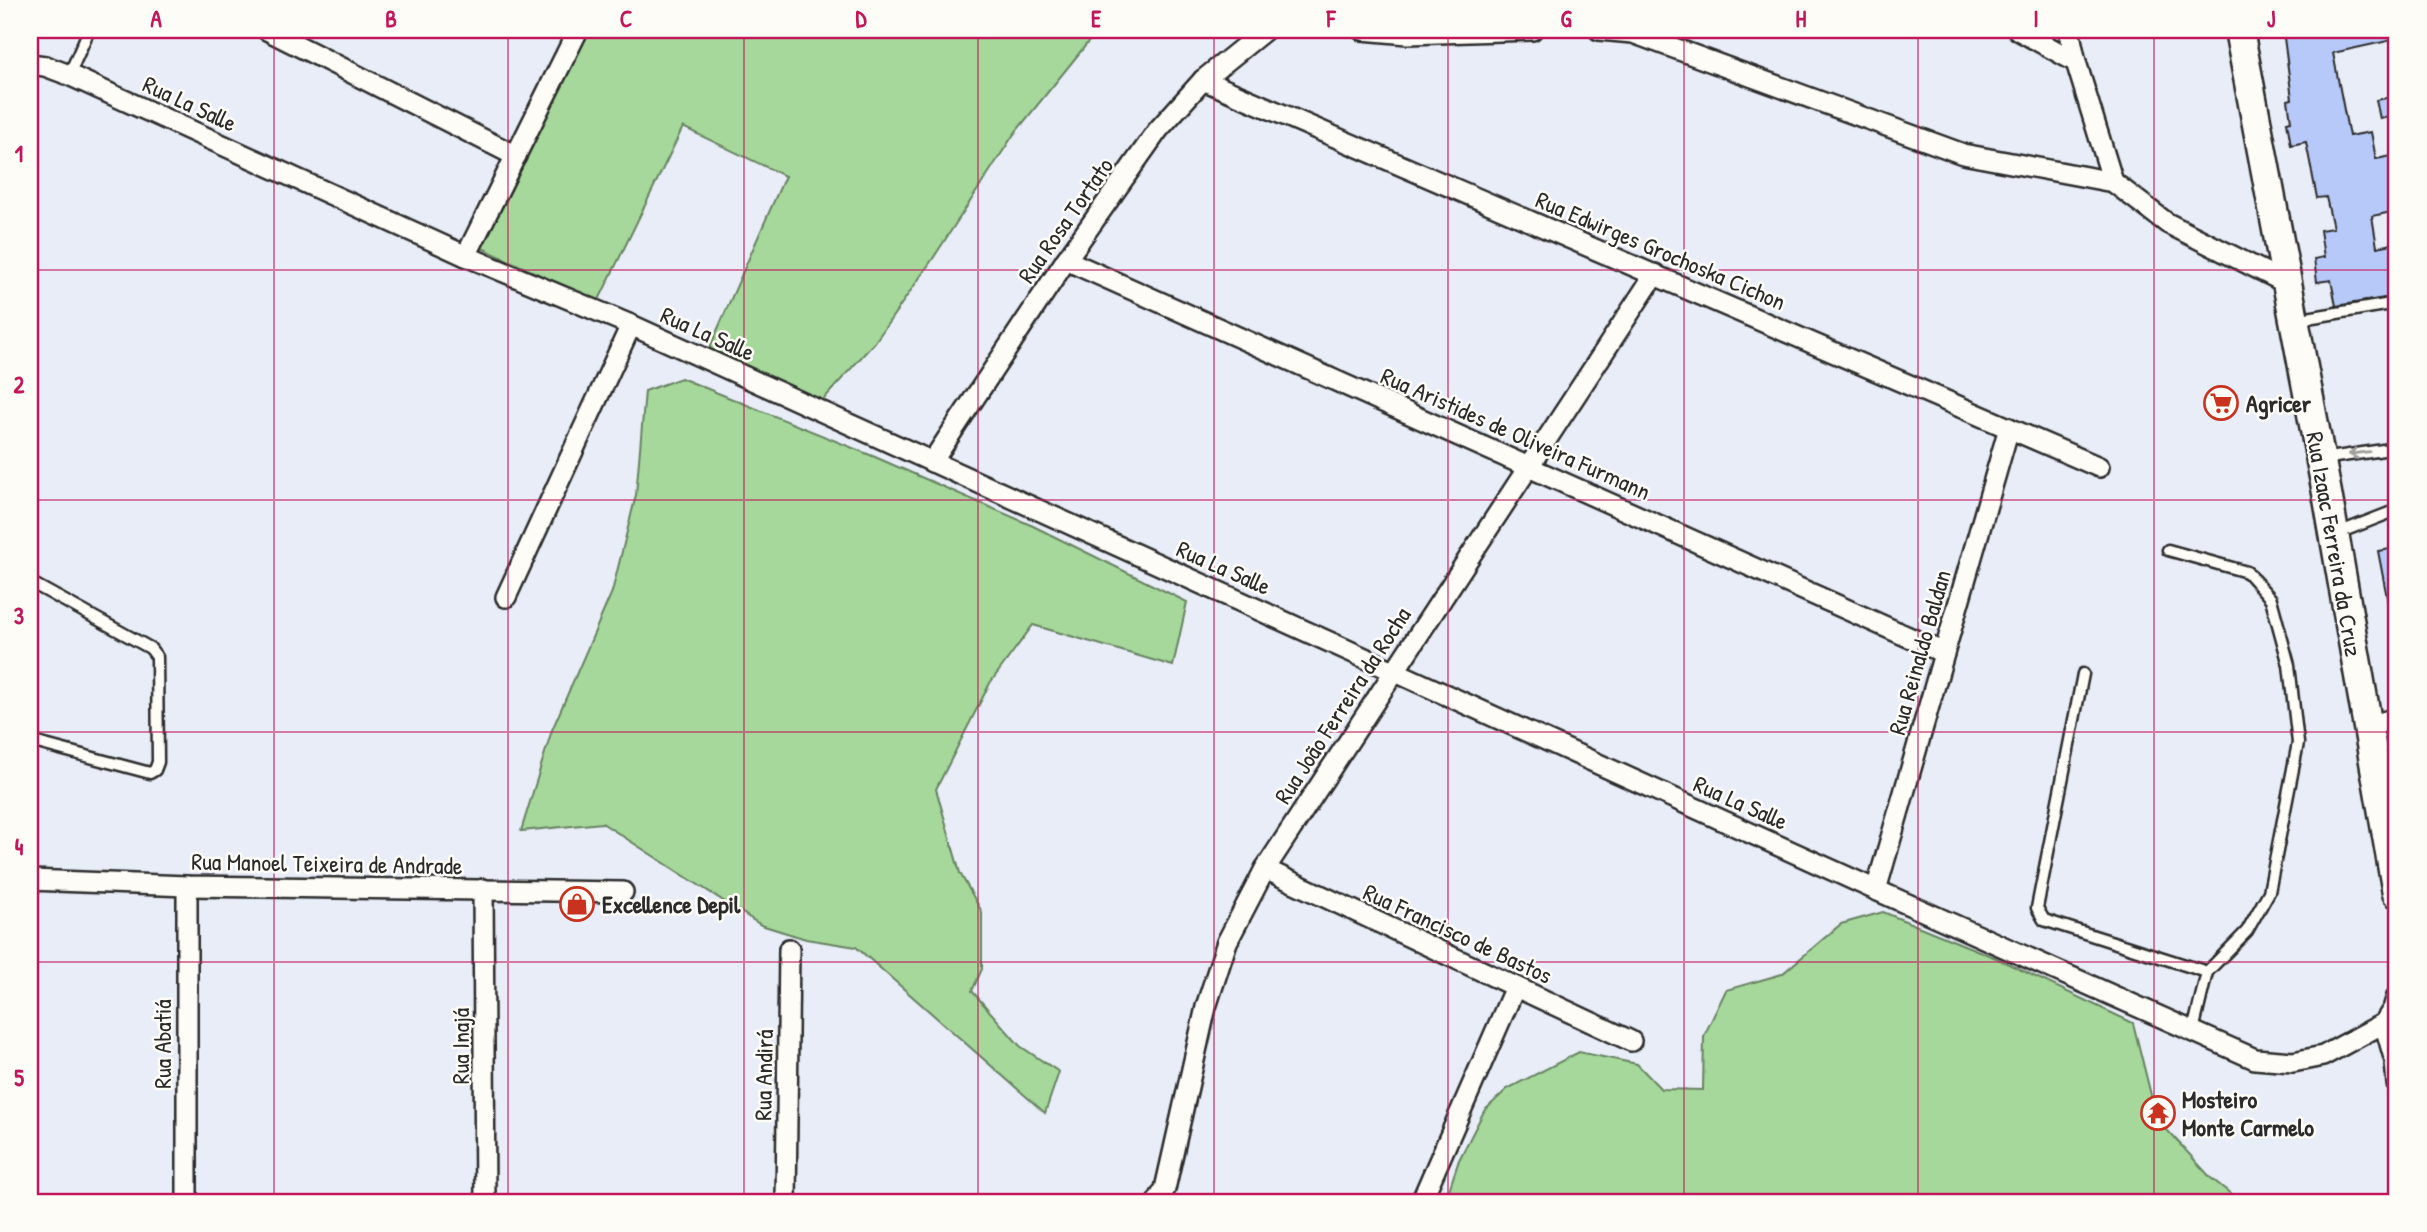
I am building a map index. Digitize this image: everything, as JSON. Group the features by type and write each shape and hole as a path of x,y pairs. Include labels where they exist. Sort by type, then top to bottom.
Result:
{"main road":[{"name":"Rua Izaac Ferreira da Cruz","path":"2239,30 2295,320 2397,893"}],"street":[{"path":"267,30 516,156"},
{"name":"Rua Rosa Tortato","path":"932,461 1066,260 1158,130 1203,80 1265,30"},
{"path":"1362,30 1408,34 1532,30"},
{"path":"1599,30 1633,33 1963,154 2113,182 2168,223 2288,284"},
{"path":"2018,30 2076,62"},
{"path":"2069,30 2076,62 2113,182"},
{"path":"466,256 573,32"},
{"name":"Rua La Salle","path":"30,64 69,75 466,256 631,325 2255,1059 2293,1062 2323,1056 2393,1008"},
{"name":"Rua Edwirges Grochoska Cichon","path":"1203,80 2099,467"},
{"name":"Rua Aristides de Oliveira Furmann","path":"1066,260 1944,653"},
{"name":"Rua João Ferreira da Rocha","path":"1157,1202 1165,1189 1214,981 1227,942 1265,869 1655,274"},
{"path":"506,597 631,325"},
{"name":"Rua Reinaldo Baldan","path":"1876,890 2009,428"},
{"path":"2368,726 2397,718"},
{"name":"Rua Francisco de Bastos","path":"1265,869 1631,1041"},
{"name":"Rua Manoel Teixeira de Andrade","path":"30,880 187,886 624,892"},
{"name":"Rua Abatiá","path":"187,886 187,1202"},
{"name":"Rua Inajá","path":"483,889 485,1202"},
{"name":"Rua Andirá","path":"786,1202 789,949"},
{"path":"1421,1202 1515,987"},
{"path":"2393,1008 2397,1084"}],"lane":[{"path":"69,75 89,30"},
{"path":"2295,320 2397,303"},
{"path":"2320,459 2397,448"},
{"path":"2334,534 2397,510"},
{"path":"2168,550 2247,572 2271,599 2289,665 2298,743 2269,892 2247,931 2207,972 2193,1031"},
{"path":"30,582 150,648 157,657 158,762 155,770 150,773 30,741"},
{"path":"2083,674 2036,908 2038,914 2043,920 2207,972"}],"green space":[{"path":"589,30 1098,30 1014,134 875,342 822,401 709,349 785,176 683,127 598,302 482,248"},
{"path":"681,378 875,457 1033,526 1187,602 1173,666 1033,625 990,683 936,789 960,873 982,912 982,969 972,991 1020,1046 1059,1072 1045,1113 856,947 806,939 761,925 602,823 521,831 552,730 612,592 636,495 645,391"},
{"path":"1883,912 1996,958 2133,1023 2157,1119 2211,1178 2241,1202 1445,1202 1459,1160 1484,1111 1507,1089 1579,1052 1637,1064 1661,1089 1703,1090 1704,1036 1726,990 1782,974 1841,924"}],"building":[{"path":"2283,30 2397,30 2397,39 2333,53 2349,136 2371,132 2376,159 2397,155 2397,211 2372,216 2377,247 2397,243 2397,296 2336,306 2331,280 2317,282 2314,259 2324,257 2320,230 2333,228 2326,197 2317,198 2306,142 2291,145 2287,122 2291,121 2288,100 2292,99"},
{"path":"2397,96 2397,115 2380,119 2376,100"},
{"path":"2397,548 2397,607 2389,608 2378,551"}],"place":[{"name":"Agricer","path":"2221,403"},
{"name":"Excellence Depil","path":"577,904"},
{"name":"Mosteiro Monte Carmelo","path":"2158,1113"}]}
